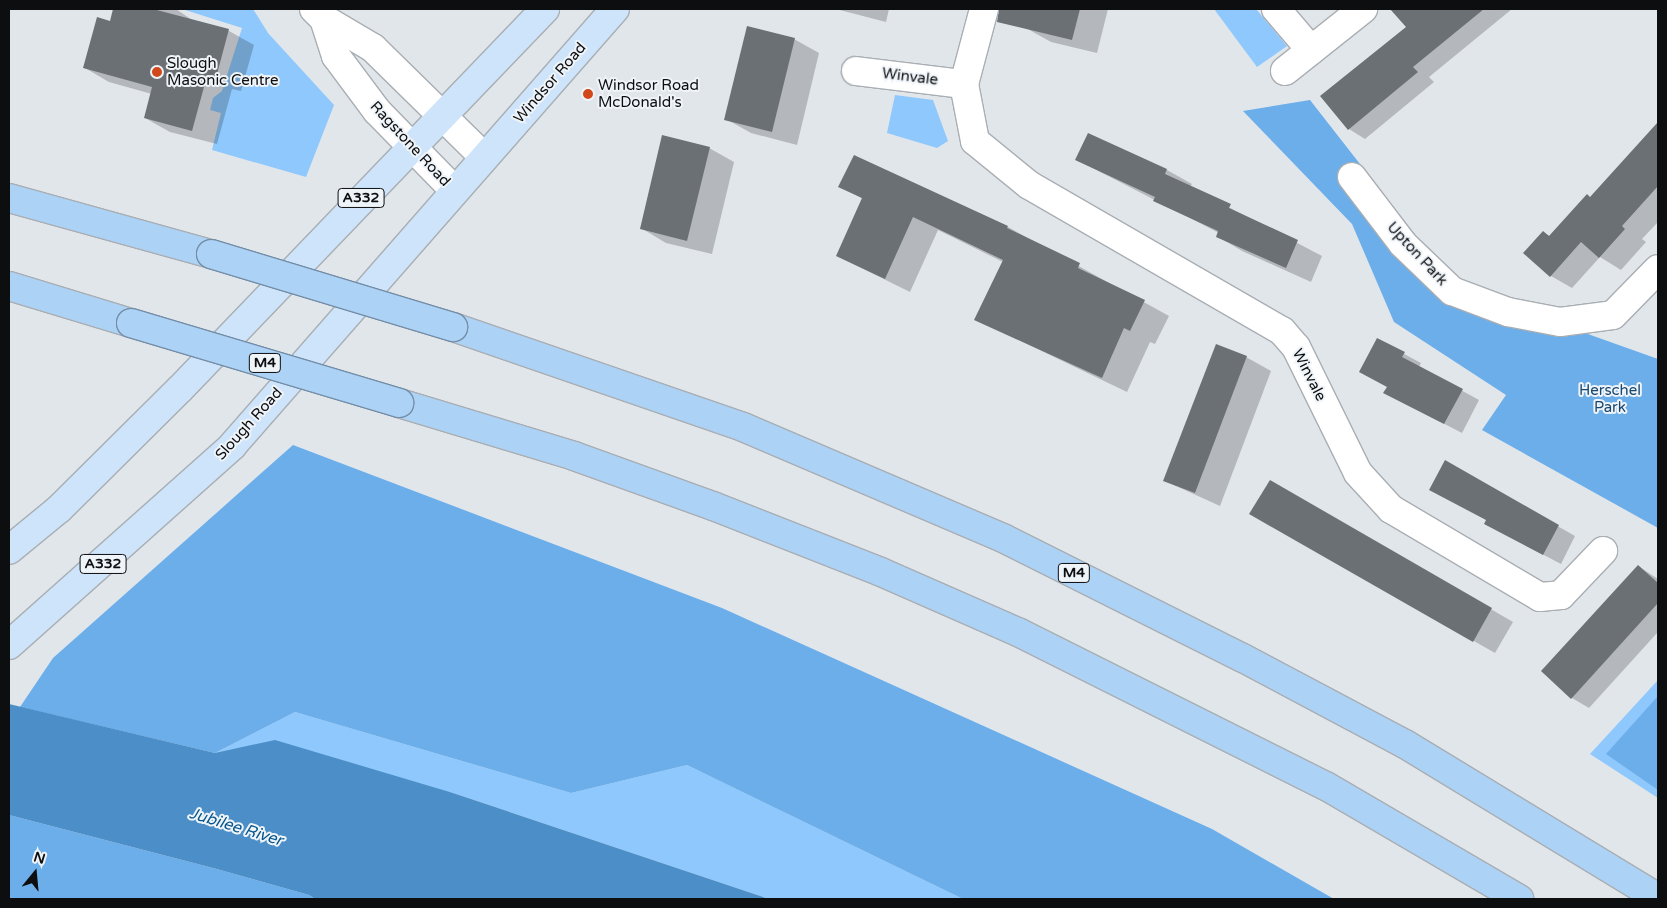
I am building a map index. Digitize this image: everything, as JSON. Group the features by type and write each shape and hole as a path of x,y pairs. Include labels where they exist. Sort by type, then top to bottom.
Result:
{"highway":[{"name":"M4","path":"9,198 210,254 453,327 744,427 1002,538 1243,658 1404,744 1658,898"},
{"name":"M4","path":"9,286 574,456 712,506 881,572 1018,632 1326,786 1519,899"}],"main road":[{"name":"A332","path":"9,550 59,509 180,390 410,147 546,9"},
{"name":"Windsor Road","path":"484,157 615,9"},
{"name":"Slough Road","path":"18,638 232,446 484,157"}],"street":[{"name":"Winvale","path":"984,9 964,84 975,141 1029,185 1282,331 1296,347 1358,473 1391,509 1540,597 1562,595 1603,551"},
{"path":"1276,9 1311,50"},
{"path":"1285,71 1363,9"},
{"name":"Ragstone Road","path":"319,14 373,48 484,157"},
{"name":"Ragstone Road","path":"319,14 336,56 377,111 454,190"},
{"name":"Winvale","path":"856,70 964,84"},
{"name":"Upton Park","path":"1352,177 1403,244 1452,291 1508,312 1560,322 1613,315 1658,270"}],"shaded area":[{"path":"182,9 253,9 268,33 334,105 306,177 212,150 221,113 210,110 213,98 222,91 242,28"},
{"path":"1214,9 1256,9 1287,46 1257,67"},
{"path":"895,95 933,100 948,141 937,148 887,133"},
{"path":"1658,680 1658,798 1590,754"},
{"path":"295,712 571,793 687,765 963,899 769,899 453,793 215,753"}],"green space":[{"name":"Herschel Park","path":"1310,100 1456,287 1658,359 1658,528 1482,430 1506,395 1394,322 1352,224 1243,111"},
{"path":"293,445 722,608 1212,829 1334,899 963,899 687,765 571,793 295,712 215,753 20,707 53,658"},
{"path":"1658,696 1658,790 1606,754"},
{"path":"9,815 213,868 309,895 315,899 9,899"}],"water":[{"name":"Jubilee River","path":"9,704 215,753 275,740 453,793 769,899 315,899 309,895 213,868 9,815"}],"building":[{"name":"Slough Masonic Centre","path":"113,9 153,9 229,29 216,78 207,76 192,131 144,118 152,87 83,68 97,17 110,21"},
{"path":"999,9 1080,9 1072,40 997,22"},
{"path":"1390,9 1484,9 1413,67 1418,72 1348,130 1320,96 1406,27"},
{"path":"747,26 795,38 772,132 724,120"},
{"path":"1658,122 1658,186 1622,226 1625,229 1599,258 1581,242 1550,277 1523,253 1543,231 1549,236 1587,194 1590,197"},
{"path":"1088,133 1167,169 1165,174 1231,204 1229,208 1298,240 1286,268 1216,237 1218,231 1153,201 1155,197 1075,160"},
{"path":"662,135 710,147 687,241 640,229"},
{"path":"854,155 1008,226 1007,228 1080,263 1078,268 1145,300 1130,331 1124,328 1102,378 974,320 1003,260 913,217 885,279 836,256 862,198 838,187"},
{"path":"1377,338 1405,352 1402,357 1463,389 1444,424 1383,393 1387,387 1359,372"},
{"path":"1216,344 1247,356 1195,493 1163,481"},
{"path":"1445,460 1559,525 1543,555 1484,524 1486,520 1429,490"},
{"path":"1270,480 1492,608 1473,642 1249,514"},
{"path":"1638,565 1658,583 1658,603 1571,699 1541,671"}],"place":[{"name":"Slough Masonic Centre","path":"157,72"},
{"name":"Windsor Road McDonald's","path":"588,94"}]}
